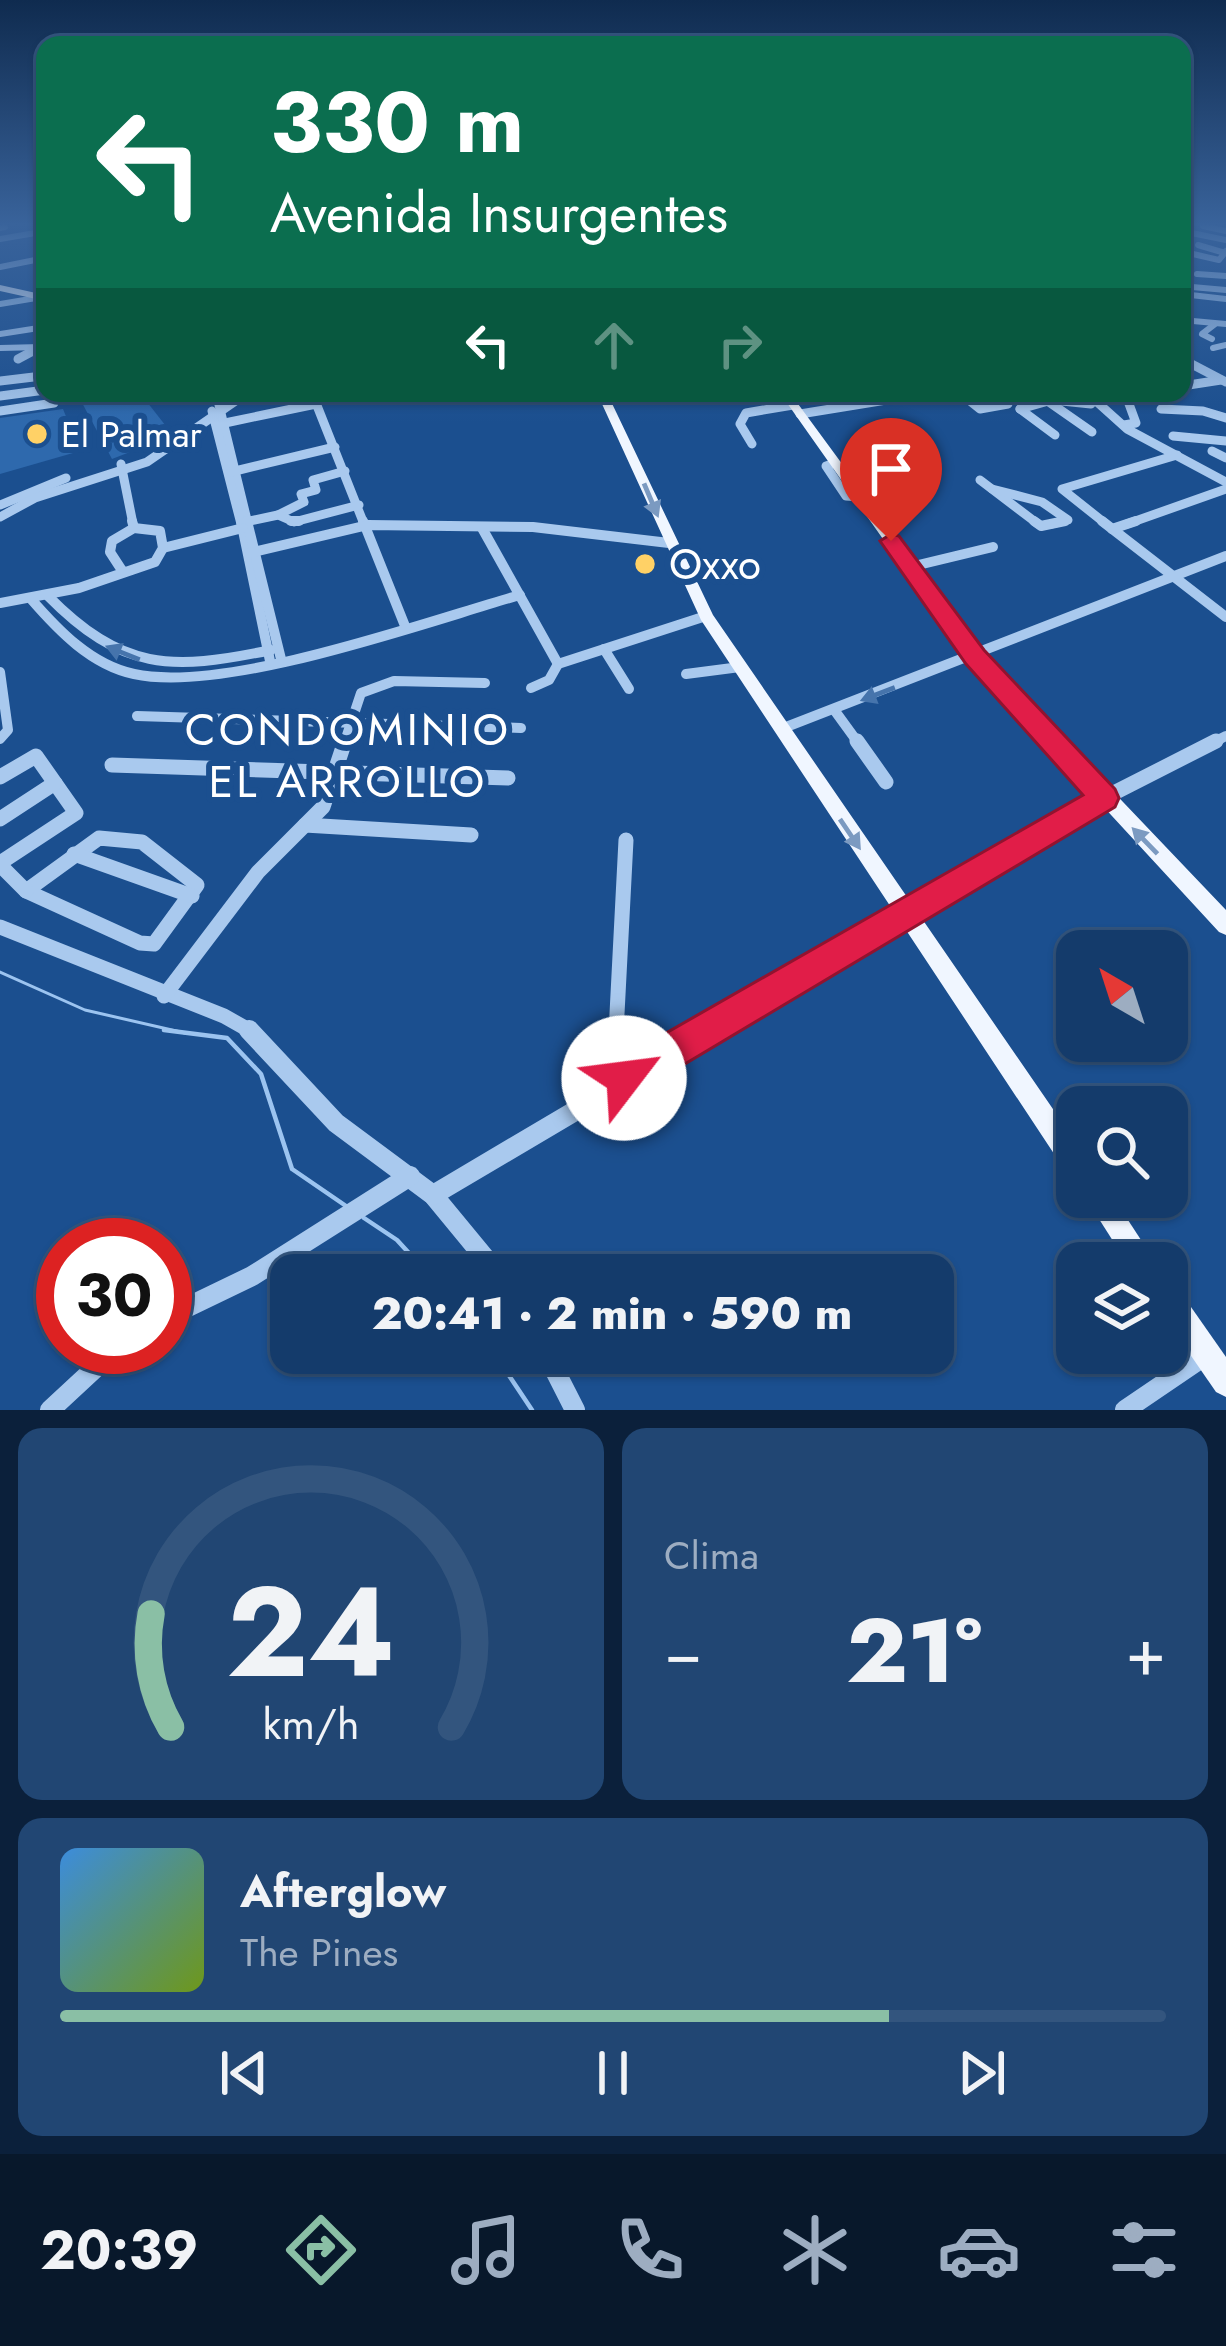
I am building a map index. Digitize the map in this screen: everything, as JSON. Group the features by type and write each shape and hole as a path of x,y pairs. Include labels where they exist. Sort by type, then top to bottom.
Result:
{"main road":[{"path":"606,402 706,616 1056,1135"},
{"path":"790,402 975,657 1226,925"},
{"path":"1188,1329 1226,1382"}],"street":[{"path":"1191,294 1226,295"},
{"path":"7,317 1,303 36,297"},
{"path":"1191,321 1226,324"},
{"path":"1215,323 1202,333 1212,344 1226,345"},
{"path":"0,334 36,328"},
{"path":"0,348 19,344 36,348"},
{"path":"18,359 36,351"},
{"path":"1191,364 1224,381"},
{"path":"0,381 36,377"},
{"path":"1191,385 1224,381"},
{"path":"0,396 36,391"},
{"path":"0,505 50,482 155,458 222,408 277,402"},
{"path":"316,402 405,626"},
{"path":"752,444 740,424 746,413 785,402"},
{"path":"971,402 980,409 1008,404"},
{"path":"1039,402 1020,409 1055,435"},
{"path":"1055,402 1092,432"},
{"path":"1094,402 1123,425 1226,486"},
{"path":"1123,425 1136,423 1129,402"},
{"path":"0,411 54,404"},
{"path":"222,408 274,655"},
{"path":"1161,409 1209,411 1226,418"},
{"path":"1173,436 1226,441"},
{"path":"233,471 334,447"},
{"path":"1212,451 1226,458"},
{"path":"1177,454 1062,489 1226,616"},
{"path":"0,518 38,496 122,467"},
{"path":"122,467 134,528"},
{"path":"1,602 47,595 155,562 163,548 278,515 304,502 301,494 316,490 313,480 345,471"},
{"path":"980,480 1007,496 1042,502 1069,518"},
{"path":"1112,529 1226,486"},
{"path":"1007,496 1041,526 1061,525 1088,511"},
{"path":"278,515 294,522 359,506"},
{"path":"872,514 906,507"},
{"path":"254,552 368,525 532,527 669,542"},
{"path":"123,572 110,547 117,536 134,528 156,528 163,548"},
{"path":"482,528 558,664"},
{"path":"910,567 993,547"},
{"path":"781,729 1226,556"},
{"path":"47,595 83,635 147,662 193,665 274,655"},
{"path":"31,599 64,638 88,655 160,679 208,675 520,595"},
{"path":"531,688 549,680 558,664 706,616"},
{"path":"604,649 629,689"},
{"path":"686,674 740,667"},
{"path":"0,672 8,730 0,740"},
{"path":"164,997 258,872 322,807 356,701 373,687 394,681 485,683"},
{"path":"835,711 886,782"},
{"path":"137,716 520,728"},
{"path":"433,1195 1104,798 1226,736"},
{"path":"0,777 36,756 76,813 0,864 24,892 140,944 154,944 197,885 142,842 99,838 24,892"},
{"path":"112,765 508,778"},
{"path":"0,818 55,783"},
{"path":"305,825 471,835"},
{"path":"624,1078 614,1028 626,840"},
{"path":"74,854 192,896"},
{"path":"0,927 164,997 224,1016 256,1034 336,1123 401,1182 433,1195 482,1254"},
{"path":"192,1305 251,1276 401,1182"},
{"path":"1125,1410 1206,1355"},
{"path":"50,1410 89,1374"},
{"path":"557,1374 575,1410"}],"shaded area":[{"path":"82,402 147,402 169,430 166,438 112,459"},
{"name":"El Palmar","path":"63,409 80,451 0,474 0,418"}],"waterway":[{"path":"0,972 85,1010 182,1032"},
{"path":"164,1030 182,1032"},
{"path":"182,1032 227,1038 261,1074 292,1169 346,1206"},
{"path":"364,1218 410,1254"},
{"path":"508,1374 532,1410"}],"place":[{"name":"El Palmar","path":"37,434"},
{"name":"Oxxo","path":"645,564"}],"district":[{"name":"CONDOMINIO EL ARROLLO","path":"348,755"}],"route":[{"path":"624,1078 1104,798 975,657 891,541"}]}
